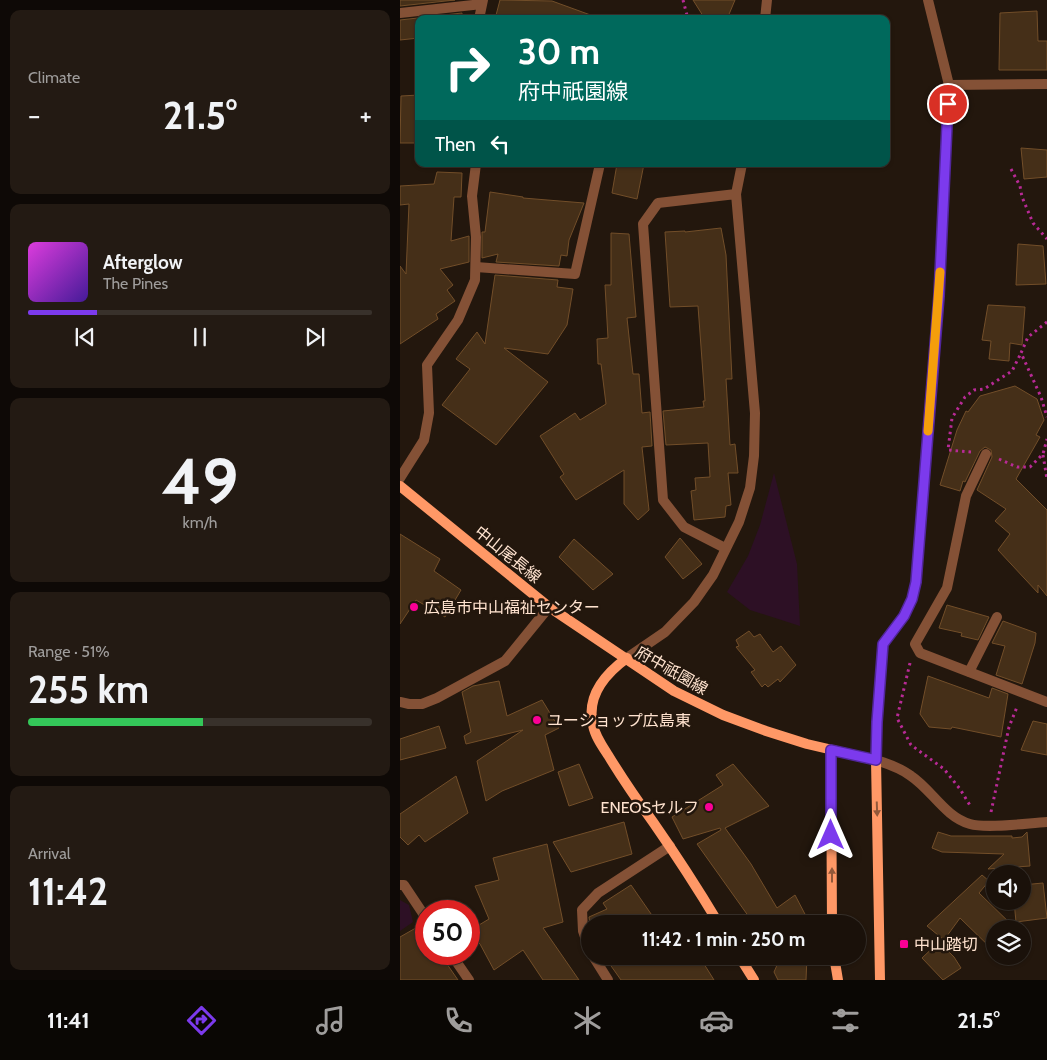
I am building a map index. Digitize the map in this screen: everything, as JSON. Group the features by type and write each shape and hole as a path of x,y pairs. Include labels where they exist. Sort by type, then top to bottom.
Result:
{"main road":[{"name":"中山尾長線","path":"400,486 549,606 627,658"},
{"name":"府中祇園線","path":"713,915 670,846 619,774 598,739 592,724 595,693 612,669 627,658 674,691 722,715 766,731 831,750 876,760"},
{"path":"831,750 832,915"},
{"path":"876,760 880,980"},
{"path":"745,965 754,980"},
{"path":"836,965 838,980"}],"street":[{"path":"765,15 767,0"},
{"path":"928,0 948,85 939,296 916,582 912,599 904,616 883,644 876,760 891,765 911,776 956,818 971,825 988,826 1047,822"},
{"path":"400,13 482,2 480,15"},
{"path":"948,85 1047,84"},
{"path":"400,478 424,440 429,413 427,365 458,320 475,280 476,237 472,196 476,167"},
{"path":"476,267 575,274 599,167"},
{"path":"627,658 665,632 694,602 713,575 739,522 750,488 754,456 755,413 736,194 741,167"},
{"path":"725,548 684,527 663,500 643,224 658,203 736,194"},
{"path":"986,454 966,496 947,588 915,644 920,653 1047,702"},
{"path":"400,702 422,704 437,698 505,661 549,606"},
{"path":"970,672 997,617"},
{"path":"582,915 582,910 598,893 670,846"},
{"path":"400,885 404,884 415,901"},
{"path":"459,965 469,980"},
{"path":"598,965 608,980"}],"path":[{"path":"683,0 687,15"},
{"path":"1011,169 1020,186 1022,198 1033,223 1047,239"},
{"path":"1043,454 1030,467 1017,467 986,454 948,450 952,418 965,397 974,390 984,389 1012,371 1028,337 1047,322"},
{"path":"1021,353 1041,397 1047,417"},
{"path":"1047,439 1043,454 1047,479"},
{"path":"915,644 897,718 912,745 944,769 975,812"},
{"path":"989,820 1009,727 1023,693"}],"shaded area":[{"path":"774,473 797,564 800,626 750,610 727,592 748,556 760,525"},
{"path":"400,900 409,905 413,922 400,931"}],"building":[{"path":"400,0 455,0 400,6"},
{"path":"500,0 552,1 590,15 496,15"},
{"path":"693,0 735,0 729,15 702,15"},
{"path":"1037,11 1038,41 1047,41 1047,70 999,70 1000,13"},
{"path":"462,13 462,15 444,15"},
{"path":"415,18 415,38 400,40 400,20"},
{"path":"415,95 415,143 400,143 401,96"},
{"path":"1021,148 1047,150 1047,177 1024,179"},
{"path":"616,167 643,167 637,199 612,193"},
{"path":"437,172 462,173 461,197 454,197 451,241 469,236 469,262 440,269 453,285 447,290 455,301 436,314 438,319 400,344 400,266 406,274 409,204 400,205 400,186 434,184"},
{"path":"490,192 523,198 584,203 569,240 567,256 561,255 559,266 496,262 498,254 482,258 482,232 485,232"},
{"path":"721,228 726,255 732,379 726,379 730,445 735,444 738,473 728,473 731,505 726,506 725,517 694,520 691,491 696,490 695,478 710,477 708,443 666,445 663,411 704,407 698,306 670,307 665,232"},
{"path":"611,233 629,234 636,317 627,318 633,374 639,374 642,413 650,412 652,446 642,447 649,510 638,520 624,504 624,470 576,500 560,477 564,474 540,436 575,413 580,420 606,404 601,364 598,364 597,339 608,338 605,285 611,285"},
{"path":"1018,244 1043,246 1046,284 1016,285"},
{"path":"495,275 558,280 557,287 573,289 567,325 548,354 504,348 548,382 496,445 442,405 470,369 456,359 477,332 485,344"},
{"path":"988,305 1025,307 1022,345 1010,343 1009,361 989,359 991,341 982,340"},
{"path":"1015,386 1037,399 1044,420 1036,435 1040,437 1016,479 1047,510 1047,596 1038,585 1038,593 998,550 1010,534 995,521 1006,509 977,490 992,457 991,450 985,447 980,451 965,482 963,481 960,491 940,485 957,430 966,411 968,412 980,396"},
{"path":"400,534 440,559 434,571 461,590 445,617 416,600 400,624"},
{"path":"680,538 702,564 683,579 665,557"},
{"path":"574,539 613,574 593,590 559,557"},
{"path":"947,605 989,617 978,640 961,636 962,633 939,628"},
{"path":"1003,621 1036,633 1035,643 1022,684 996,675 1005,646 992,643"},
{"path":"749,631 754,637 760,634 773,652 781,646 796,665 780,682 778,679 768,687 765,684 762,687 751,672 755,670 736,647 739,646 736,640"},
{"path":"928,676 989,698 992,688 1008,694 1001,737 952,727 951,729 929,727 920,714"},
{"path":"499,681 507,716 542,700 559,728 545,735 554,770 502,791 486,801 477,761 523,730 466,744 464,736 471,732 462,692 473,686"},
{"path":"1033,721 1047,724 1047,755 1021,750"},
{"path":"439,726 446,748 400,760 400,739"},
{"path":"579,764 593,798 569,806 558,772"},
{"path":"733,764 769,806 725,828 751,864 777,908 795,895 805,915 748,915 697,844 721,830 720,828 683,839 672,817 723,785 716,775"},
{"path":"456,776 468,813 425,842 419,835 408,845 400,837 400,814"},
{"path":"624,822 632,854 571,872 553,842"},
{"path":"938,832 951,836 1012,836 1012,838 1022,837 1027,832 1030,865 992,865 1004,854 942,852 932,848"},
{"path":"547,844 563,922 543,928 579,980 543,980 523,950 494,970 480,944 480,924 489,919 475,886 499,880 493,858"},
{"path":"982,875 986,878 986,885 979,893 986,900 986,910 996,910 1007,920 986,920 986,943 960,918 944,940 927,926"},
{"path":"1043,883 1047,918 1016,920 1015,910 1031,910 1031,884"},
{"path":"631,885 652,915 594,915 607,909 603,903"},
{"path":"415,928 415,965 448,965 458,980 400,980 400,937"},
{"path":"939,942 954,957 961,968 943,980 922,958"},
{"path":"610,965 705,965 714,980 621,980"},
{"path":"777,965 807,965 806,980 778,980 774,972"}],"slow traffic":[{"path":"928,431 940,272"}],"place":[{"name":"広島市中山福祉センター","path":"414,607"},
{"name":"ユーショップ広島東","path":"537,720"},
{"name":"ENEOSセルフ","path":"709,807"},
{"name":"中山踏切","path":"904,944"}],"route":[{"path":"831,835 831,750 876,760 883,644 904,616 912,599 916,582 939,296 948,104"}]}
